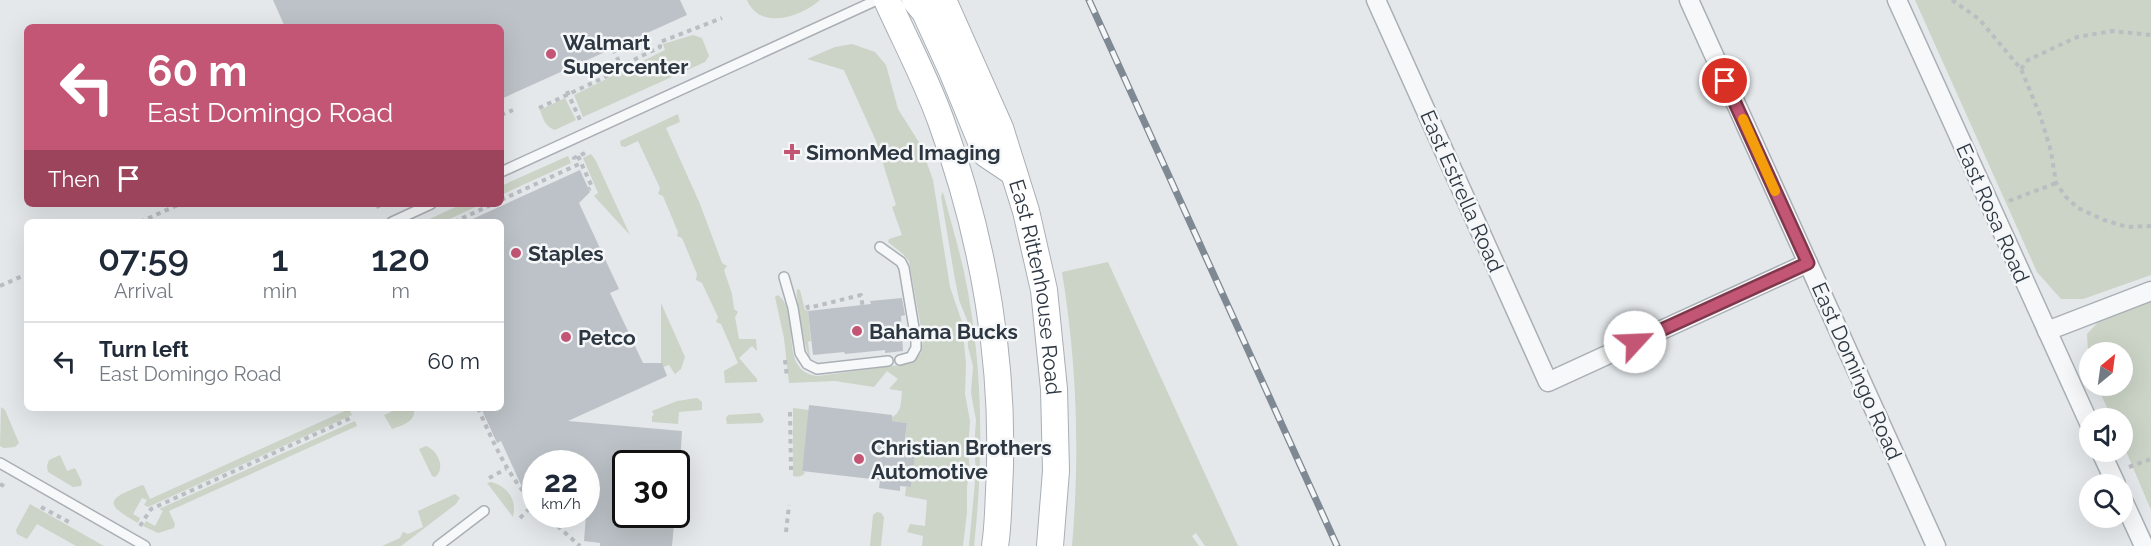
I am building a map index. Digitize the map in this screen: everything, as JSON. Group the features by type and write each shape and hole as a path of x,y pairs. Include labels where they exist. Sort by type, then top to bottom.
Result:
{"main road":[{"path":"887,0 940,119 964,192 984,274 997,362 1002,442 995,546"},
{"path":"915,0 921,5 930,22 986,154 1013,171"},
{"name":"East Rittenhouse Road","path":"943,0 1000,128 1026,212 1044,290 1054,389 1056,471 1050,546"}],"street":[{"name":"East Estrella Road","path":"1376,0 1548,382 1808,263"},
{"name":"East Domingo Road","path":"1689,0 1936,546"},
{"name":"East Rosa Road","path":"1896,0 2082,408"},
{"path":"2047,331 2151,291"},
{"path":"2133,522 2144,546"}],"lane":[{"path":"504,171 877,0"},
{"path":"398,219 424,207"},
{"path":"880,247 898,260 904,268 916,344 911,357 900,360"},
{"path":"784,277 795,317 800,353 807,364 817,369 888,361"},
{"path":"0,463 145,546"},
{"path":"438,546 484,511"}],"path":[{"path":"1952,0 1979,19 2021,69 2040,115 2051,151 2056,183 2066,197 2078,208 2104,220 2127,227 2151,226"},
{"path":"539,108 568,92 620,70 621,66 660,47 660,42 722,18"},
{"path":"2021,69 2028,60 2077,37 2112,31 2151,35"},
{"path":"613,49 621,66"},
{"path":"568,92 586,133"},
{"path":"504,114 513,110"},
{"path":"504,199 577,165 574,158 585,153"},
{"path":"578,156 592,187 589,189"},
{"path":"1991,208 2056,183"},
{"path":"147,219 173,207"},
{"path":"460,219 486,207"},
{"path":"0,286 24,275"},
{"path":"804,297 808,308 861,295 863,309"},
{"path":"479,411 506,469 522,493"},
{"path":"790,412 791,470"},
{"path":"133,539 151,509 353,417"},
{"path":"489,478 506,469"},
{"path":"0,484 6,487"},
{"path":"786,532 789,505"},
{"path":"560,528 580,546"}],"green space":[{"path":"747,0 820,0 792,16 771,18 753,10"},
{"path":"1915,0 2151,0 2151,275 2083,299 2061,299 2037,272"},
{"path":"693,35 702,38 709,56 705,62 583,117 574,95 665,50 663,44"},
{"path":"852,44 875,52 886,65 898,109 920,144 933,180 950,287 962,322 966,364 965,394 970,421 968,449 970,472 963,546 922,546 923,536 907,532 910,524 925,526 927,500 905,496 906,487 911,487 915,447 914,441 905,440 907,423 892,421 892,417 898,413 902,391 889,389 898,379 887,371 874,387 835,381 789,383 784,338 775,297 778,295 789,315 793,354 805,372 818,376 907,364 921,353 923,339 909,261 888,242 889,239 902,235 892,207 896,205 876,141 844,70 807,59 835,47"},
{"path":"565,98 576,120 555,130 552,129 543,119 540,110"},
{"path":"678,114 680,122 666,128 700,204 722,263 727,266 724,270 734,309 738,312 735,317 739,339 756,339 757,351 752,346 739,358 757,382 725,383 724,371 738,363 721,324 716,322 718,317 702,283 696,280 697,274 682,238 677,236 678,232 663,196 658,194 660,188 638,141 625,147 621,146 620,141"},
{"path":"591,154 630,235 594,196 598,193 583,158"},
{"path":"568,156 571,163 504,194 504,185"},
{"path":"943,192 964,272 978,374 980,443 974,546 969,546 976,471 974,448 976,420 971,393 973,366 968,347 967,320 959,300 954,274 941,196"},
{"path":"456,207 476,207 450,219 430,219"},
{"path":"1108,262 1238,546 1205,546 1196,533 1192,536 1199,546 1072,546 1076,477 1076,409 1071,341 1062,272"},
{"path":"797,289 800,290 805,310 808,311 810,358 801,324"},
{"path":"2151,293 2151,510 2131,462 2133,462 2133,408 2107,408 2102,396 2133,396 2133,342 2087,342 2087,334 2113,306"},
{"path":"661,303 685,357 681,369 675,374 669,365 663,367 661,363"},
{"path":"697,398 702,402 702,410 679,412 678,424 652,422 654,415 652,411 677,401"},
{"path":"1,407 5,410 19,443 15,447 0,446"},
{"path":"793,408 809,410 802,471 805,472 798,476 793,476"},
{"path":"345,411 350,411 352,415 148,507 144,505 147,500 142,498 133,514 140,518 138,523 114,506 116,498 142,485 150,499"},
{"path":"393,411 414,411 411,420 392,429 384,415"},
{"path":"760,413 764,420 762,423 727,424 728,415"},
{"path":"355,421 357,426 169,511 175,524 174,528 158,533 143,526 146,521 155,526 163,511 159,509"},
{"path":"426,446 434,451 439,460 440,469 435,477 432,476 419,449"},
{"path":"60,455 67,471 75,468 82,482 81,486 73,487 48,472 49,460"},
{"path":"491,482 502,487 510,495 514,505 513,517 487,483"},
{"path":"455,494 460,498 456,504 401,546 382,546 400,538 403,532 408,534 423,527 418,511"},
{"path":"30,504 104,546 76,546 37,524 27,539 17,534 16,530"},
{"path":"877,512 884,517 881,546 870,546 873,515"}],"building":[{"name":"Walmart Supercenter","path":"273,0 680,0 687,15 504,98 504,24 284,24"},
{"path":"580,170 590,192 579,203 619,289 610,293 643,363 662,363 667,376 568,421 682,431 681,450 612,450 612,528 674,528 672,546 600,546 600,543 584,541 585,528 600,528 600,450 522,450 522,487 501,441 497,443 482,411 504,411 504,219 473,219 499,207 504,207 504,205"},
{"name":"Bahama Bucks","path":"902,298 905,315 901,316 903,351 813,355 808,311"},
{"name":"Christian Brothers Automotive","path":"809,405 892,415 892,421 907,423 904,446 916,447 911,487 900,486 900,491 879,488 880,480 802,471"}],"railway":[{"path":"1089,0 1337,546"}],"slow traffic":[{"path":"1743,119 1775,191"}],"place":[{"name":"Walmart Supercenter","path":"551,54"},
{"name":"SimonMed Imaging","path":"792,152"},
{"name":"Staples","path":"516,253"},
{"name":"Bahama Bucks","path":"857,331"},
{"name":"Petco","path":"566,337"},
{"name":"Christian Brothers Automotive","path":"859,459"}],"route":[{"path":"1635,342 1808,263 1725,81"}]}
